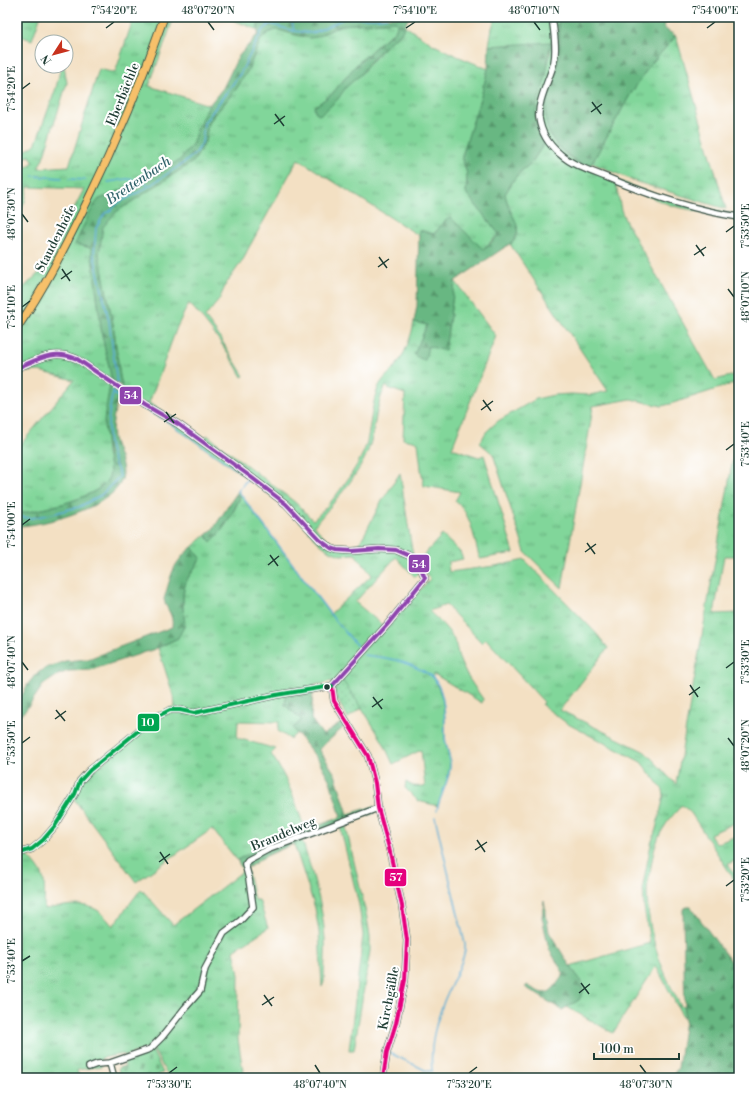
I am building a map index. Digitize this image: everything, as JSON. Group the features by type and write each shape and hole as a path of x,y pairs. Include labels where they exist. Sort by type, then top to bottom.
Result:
{"main road":[{"name":"Eberbächle","path":"99,178 134,98 164,17"},
{"name":"Staudenhöfe","path":"17,328 32,306 60,258 99,178"}],"street":[{"path":"552,17 555,39 555,60 550,78 543,94 539,111 539,119 543,132 560,154 588,170 633,188 715,214 739,217"},
{"path":"17,368 50,355 67,355 77,359 145,405 178,424 251,477 286,504 320,540 331,548 347,551 380,549 396,550 417,559 425,578 387,625 332,686 276,695 194,713 180,710 170,710 154,718 90,770 80,781 55,826 43,840 32,849 17,854"},
{"name":"Kirchgäßle","path":"332,686 334,701 368,756 375,783 378,808 402,906 407,940 405,980 396,1023 387,1052 383,1078"},
{"name":"Brandelweg","path":"90,1067 97,1064 110,1063 150,1050 200,992 205,969 224,933 240,921 253,907 245,864 248,860 267,850 378,808"},
{"path":"110,1063 114,1078"}],"green space":[{"path":"17,17 40,17 32,40 17,35"},
{"path":"134,17 174,17 149,86 209,105 201,120 193,143 180,161 109,196 99,199 76,244 91,248 102,335 112,379 110,385 106,428 106,445 110,468 109,477 103,485 94,492 82,497 39,510 17,514 17,449 74,380 39,371 27,372 23,368 17,370 17,294 42,270 84,189 28,187 25,201 17,220 17,210 22,194 23,181 17,174 17,168 23,169 34,162 30,156 17,159 17,152 28,149 36,143 56,88 59,74 65,74 67,83 43,158 38,168 69,166 99,69 115,73"},
{"path":"226,17 290,17 289,22 270,19 258,25 258,30"},
{"path":"292,17 409,17 401,33 387,44 360,75 346,87 338,99 323,113 318,115 314,107 331,95 357,64 392,34 396,29 396,21 342,25 316,37 310,38 278,30 272,31 265,35 260,41 248,70 237,88 208,123 205,142 194,161 116,212 103,227 99,254 113,324 121,386 112,381 102,335 91,248 75,244 93,206 100,199 109,196 180,160 193,143 201,120 209,105 223,88 238,57 258,34 258,25 272,19 294,23"},
{"path":"496,17 558,17 560,56 546,107 546,120 548,131 557,146 562,151 589,169 654,194 689,205 739,215 739,220 673,206 616,184 621,210 625,220 715,380 739,374 739,382 662,406 631,399 593,406 562,588 525,552 493,454 480,443 486,432 498,421 536,399 554,395 590,395 608,391 510,244 517,236 517,228 505,194 517,175 532,162 545,142 539,133 535,113 550,55 551,43 489,46 492,28"},
{"path":"558,17 663,17 665,29 676,36 650,65 630,95 590,169 564,152 551,137 547,128 545,118 546,107 557,70 560,52"},
{"path":"396,21 396,29 392,34 357,64 331,95 314,107 346,87 360,75 387,44 401,33 405,26 434,45 488,69 462,156 467,174 466,193 499,234 483,249 443,223 434,234 419,230 418,235 298,159 244,258 226,284 219,300 205,317 244,376 242,377 218,338 189,303 177,327 149,403 178,420 204,439 207,435 296,503 313,520 328,505 358,464 368,438 374,402 379,385 401,358 414,322 427,325 414,355 428,346 445,350 455,281 496,336 452,448 479,457 484,455 514,553 480,559 469,520 461,506 455,501 460,492 424,486 418,442 403,439 405,394 386,386 382,393 369,448 365,458 345,489 314,526 333,543 350,547 358,547 380,504 400,473 414,563 418,574 415,577 396,557 355,602 386,628 430,579 422,566 422,557 442,535 460,552 463,559 448,562 449,572 495,566 524,559 595,632 608,648 560,710 645,752 676,784 736,441 739,440 739,556 724,556 714,614 739,613 739,661 736,661 735,780 739,780 739,821 710,834 716,844 739,835 739,859 728,864 739,880 739,887 691,813 682,805 667,823 658,838 647,887 652,936 667,979 681,1006 684,1007 684,1019 656,966 613,1033 567,1007 579,1000 582,982 570,966 650,943 644,907 643,885 651,844 664,796 663,790 641,762 568,724 542,705 544,702 486,639 482,643 446,605 429,611 452,636 464,669 483,699 482,703 434,674 432,677 435,680 442,697 445,718 445,739 450,759 449,775 438,806 418,801 405,788 406,782 413,786 425,787 421,750 393,764 383,742 362,708 342,680 333,687 331,681 322,684 314,684 313,692 286,697 285,705 302,720 293,728 297,733 290,739 278,731 279,722 238,721 237,738 276,749 271,754 287,781 305,830 261,847 237,860 212,829 136,882 71,795 77,784 170,708 175,707 174,697 158,648 178,638 186,581 201,558 192,547 206,535 211,541 221,531 229,520 241,495 330,614 372,575 355,554 340,555 328,550 319,543 291,511 162,418 118,397 118,390 122,385 113,324 99,254 102,227 116,212 194,161 205,142 208,123 237,88 248,70 260,41 265,35 272,31 278,30 299,36 316,37 342,25"},
{"path":"676,36 726,209 637,182 592,163 630,95 650,65"},
{"path":"551,42 546,76 536,109 537,124 545,142 532,162 517,175 505,194 509,208 517,225 516,236 514,241 455,281 445,351 428,346 425,361 414,355 427,325 414,322 417,306 419,230 434,234 450,217 483,249 499,234 466,193 467,174 462,156 488,69 489,46"},
{"path":"110,385 118,390 112,431 114,443 123,469 122,479 116,489 106,498 76,513 43,523 17,526 17,514 39,510 82,497 94,492 103,485 109,477 110,473 104,422"},
{"path":"238,491 241,495 232,514 225,526 211,542 206,535 213,529"},
{"path":"192,547 201,558 186,581 183,594 185,625 178,638 155,649 91,670 68,671 58,675 43,685 26,710 17,717 17,705 28,684 36,674 46,668 65,661 88,659 172,627 171,615 164,599 173,570 180,559"},
{"path":"342,680 362,708 348,718 337,699 333,687"},
{"path":"313,692 311,719 323,735 344,721 345,726 319,749 335,774 348,814 374,806 375,813 302,840 266,856 243,871 237,860 261,847 341,817 330,781 319,761 293,728 302,720 285,705 286,696"},
{"path":"345,823 370,936 370,951 354,1050 349,1050 363,935 359,905 340,826"},
{"path":"302,840 310,864 324,926 325,955 324,982 322,987 319,932 315,908 294,844"},
{"path":"24,852 41,872 45,890 44,909 73,905 87,906 94,908 104,915 113,926 141,889 173,925 247,868 254,900 259,900 268,928 234,950 239,975 238,1039 244,1078 169,1078 151,1045 145,1049 125,1056 124,1054 101,1058 102,1066 77,1070 79,1078 59,1078 58,1075 52,1073 41,1078 17,1078 17,853"},
{"path":"544,901 549,932 570,966 582,982 583,992 579,1000 562,1010 525,987 527,985 540,992 548,992 552,990 564,974 549,949 542,917"},
{"path":"691,907 739,973 739,1078 671,1078 678,1068 685,1020 683,909"},
{"path":"152,1050 163,1073 151,1078 120,1078 118,1068 125,1066 123,1062"}],"waterway":[{"path":"257,17 259,21 270,24"},
{"path":"291,17 294,31"},
{"name":"Brettenbach","path":"117,383 109,321 94,255 96,228 105,213 110,211 118,203 143,190 196,153 202,143 204,123 240,74 262,31 270,24 294,31 313,33 345,18 387,17"},
{"path":"33,176 62,178"},
{"path":"69,179 86,180"},
{"path":"108,182 127,179 149,185"},
{"name":"Brettenbach","path":"17,517 32,518 79,507 101,495 120,476 113,460 108,437 109,414 115,386"},
{"path":"113,394 162,418 237,470"},
{"path":"246,477 248,478 238,491 330,614 357,646"},
{"path":"364,655 401,661 415,667 434,678 441,692 444,705 445,737 450,758 450,766 448,778 437,810"},
{"path":"390,1053 427,1071 432,1071 432,1045 437,1021 465,950 465,944 435,817"}],"transit line":[{"name":"54","path":"17,368 46,356 61,355 77,359 145,405 178,424 251,477 286,504 320,540 331,548 352,551 379,549 396,550 417,559 425,578 387,625 332,686"},
{"name":"57","path":"332,686 334,701 368,756 375,783 378,808 402,906 407,940 405,980 396,1023 387,1052 383,1078"},
{"name":"10","path":"17,854 32,849 43,840 55,826 75,794 80,781 90,770 154,718 170,710 180,710 194,713 276,695 332,686"}]}
